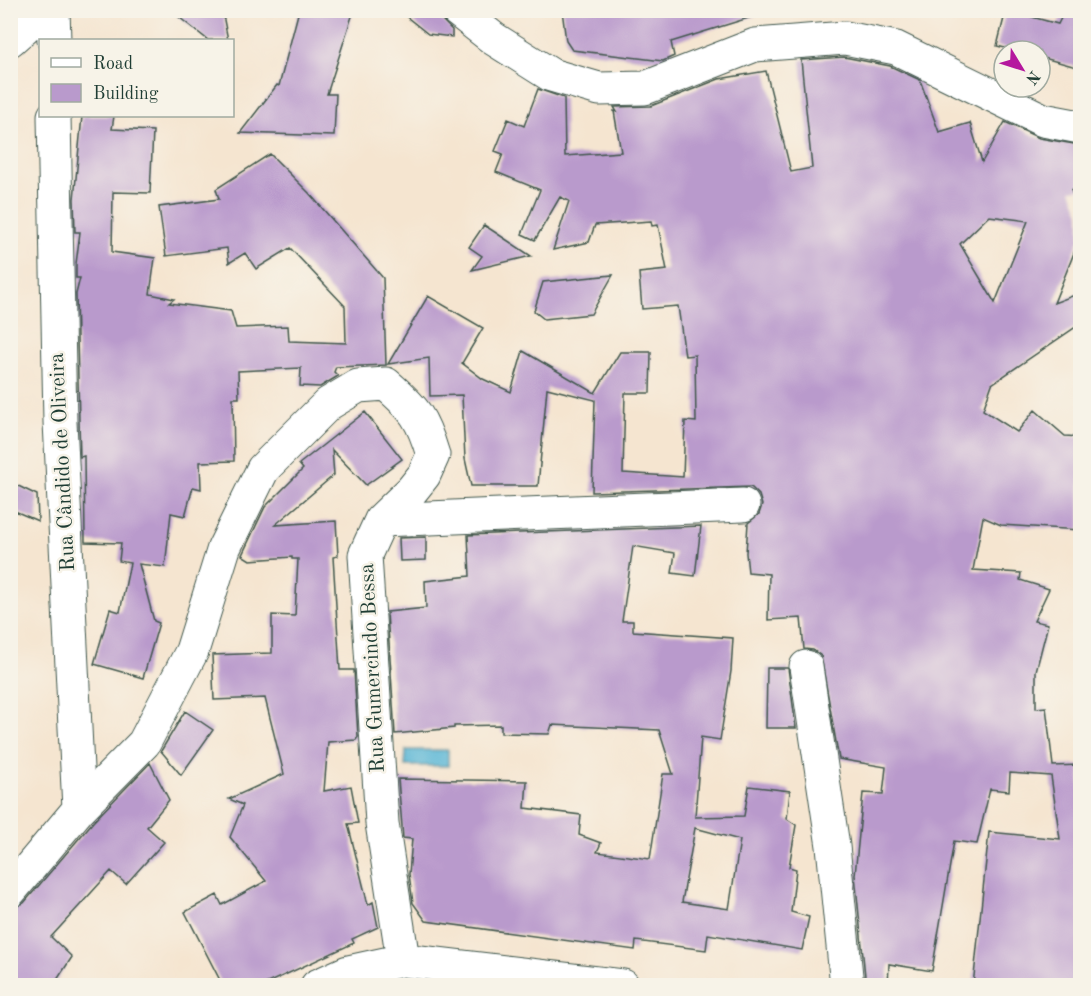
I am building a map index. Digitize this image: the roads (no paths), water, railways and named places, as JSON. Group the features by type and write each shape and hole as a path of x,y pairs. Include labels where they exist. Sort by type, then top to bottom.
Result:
{"street":[{"path":"10,40 44,10"},
{"path":"53,10 54,39"},
{"path":"457,10 494,39 551,75 599,89 645,88 755,45 845,38 896,48 1043,120 1080,127"},
{"name":"Rua Cândido de Oliveira","path":"54,117 60,422 79,809"},
{"name":"Rua Gumercindo Bessa","path":"10,891 79,809 144,743 166,705 192,651 224,548 263,470 328,404 358,386 386,384 412,406 425,428 433,454 424,475 381,520 365,555 382,823 403,960"},
{"path":"381,520 743,505"},
{"path":"806,667 833,846 847,986"},
{"path":"317,986 348,972 403,960 624,986"}],"water":[{"path":"406,750 448,750 448,766 405,766"}]}
